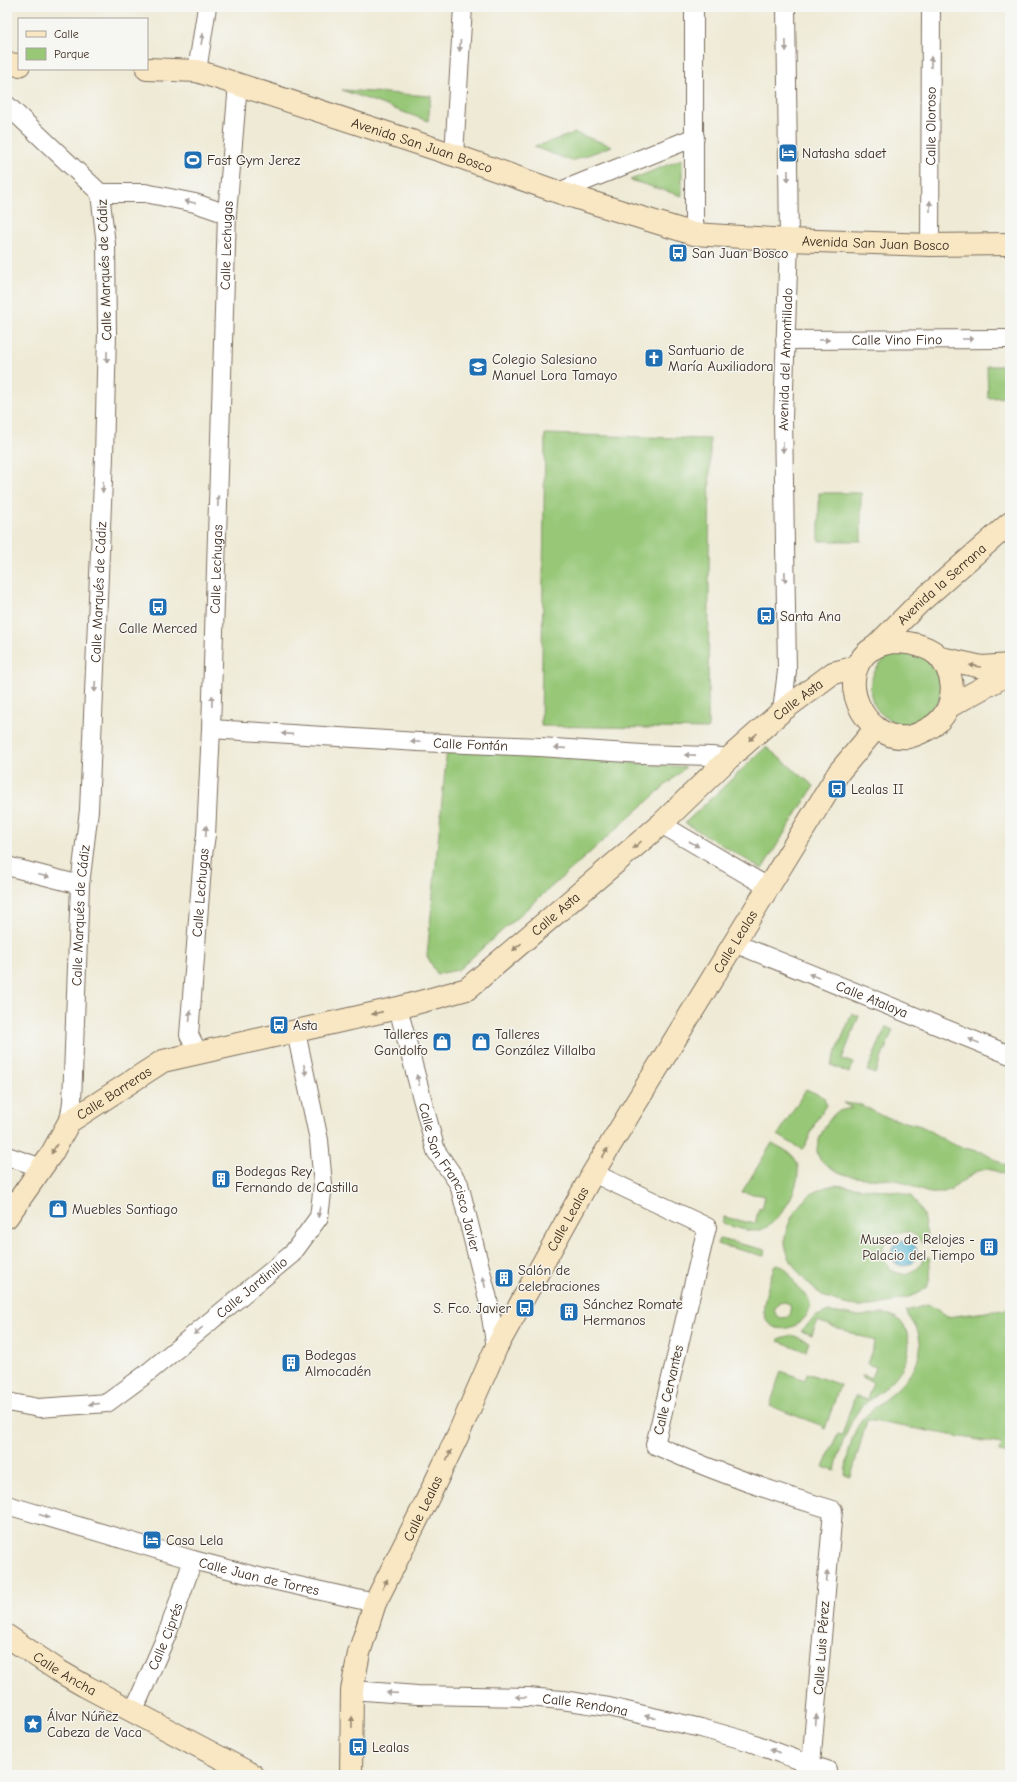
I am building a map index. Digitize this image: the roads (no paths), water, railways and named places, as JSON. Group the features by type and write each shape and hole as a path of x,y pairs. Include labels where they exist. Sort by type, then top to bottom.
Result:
{"street":[{"path":"197,71 207,7"},
{"path":"454,155 463,7"},
{"path":"694,7 694,234"},
{"name":"Avenida del Amontillado","path":"782,711 787,671 784,502 785,340 789,240 786,7"},
{"name":"Calle Oloroso","path":"930,245 931,7"},
{"path":"7,64 18,65"},
{"name":"Avenida San Juan Bosco","path":"148,69 197,71 454,155 558,192 694,234 789,240 930,245 1010,244"},
{"name":"Calle Lechugas","path":"198,1052 189,1035 203,855 206,835 211,729 227,214 238,84"},
{"path":"7,105 100,193"},
{"path":"558,192 695,137"},
{"name":"Calle Marqués de Cádiz","path":"69,1122 72,1102 80,885 89,810 104,457 107,333 106,245 100,193 145,193 195,203 227,214"},
{"name":"Calle Vino Fino","path":"785,340 1010,339"},
{"name":"Avenida la Serrana","path":"874,648 919,603 1010,523"},
{"path":"891,642 906,643 920,646 934,652 941,658 952,684 952,693 950,706 944,716 933,726 909,737 885,734 876,728 865,716 856,701 854,692 857,667 866,655 874,648 891,642"},
{"path":"941,658 982,667 1010,665"},
{"name":"Calle Asta","path":"198,1052 296,1032 398,1008 467,989 661,824 729,758 782,711 833,673 857,667"},
{"path":"950,706 1010,673"},
{"name":"Calle Lealas","path":"351,1775 352,1690 359,1653 375,1603 426,1504 496,1348 593,1173 768,887 839,772 876,728"},
{"name":"Calle Fontán","path":"211,729 418,742 540,747 729,758"},
{"path":"661,824 768,887"},
{"path":"7,866 80,885"},
{"name":"Calle Atalaya","path":"734,943 1010,1056"},
{"name":"Calle San Francisco Javier","path":"398,1008 436,1151 459,1184 488,1299 496,1348"},
{"name":"Calle Jardinillo","path":"7,1402 39,1408 107,1403 145,1375 292,1254 319,1217 323,1185 319,1140 296,1032"},
{"name":"Calle Barreras","path":"7,1217 52,1153 69,1122 163,1062 198,1052"},
{"path":"7,1156 42,1168"},
{"name":"Calle Cervantes","path":"593,1173 707,1227 655,1445 697,1464 787,1496 832,1510"},
{"name":"Calle Juan de Torres","path":"7,1505 193,1560 263,1578 375,1603"},
{"name":"Calle Luis Pérez","path":"811,1765 832,1510"},
{"name":"Calle Ciprés","path":"133,1712 168,1632 193,1560"},
{"name":"Calle Ancha","path":"7,1636 59,1671 253,1775"},
{"name":"Calle Rendona","path":"352,1690 417,1694 528,1697 609,1707 701,1728 748,1741 811,1765"},
{"path":"811,1765 827,1770 827,1775"}],"water":[{"path":"904,1240 913,1244 917,1253 913,1262 904,1266 895,1262 891,1253 895,1244"}],"place":[{"name":"Natasha sdaet","path":"788,153"},
{"name":"Fast Gym Jerez","path":"193,160"},
{"name":"San Juan Bosco","path":"678,253"},
{"name":"Santuario de María Auxiliadora","path":"654,358"},
{"name":"Colegio Salesiano Manuel Lora Tamayo","path":"478,367"},
{"name":"Calle Merced","path":"158,607"},
{"name":"Santa Ana","path":"766,616"},
{"name":"Lealas II","path":"837,789"},
{"name":"Asta","path":"279,1025"},
{"name":"Talleres Gandolfo","path":"442,1042"},
{"name":"Talleres González Villalba","path":"481,1042"},
{"name":"Bodegas Rey Fernando de Castilla","path":"221,1179"},
{"name":"Muebles Santiago","path":"58,1209"},
{"name":"Museo de Relojes - Palacio del Tiempo","path":"989,1247"},
{"name":"Salón de celebraciones","path":"504,1278"},
{"name":"S. Fco. Javier","path":"525,1308"},
{"name":"Sánchez Romate Hermanos","path":"569,1312"},
{"name":"Bodegas Almocadén","path":"291,1363"},
{"name":"Casa Lela","path":"152,1540"},
{"name":"Álvar Núñez Cabeza de Vaca","path":"33,1724"},
{"name":"Lealas","path":"358,1747"}]}
